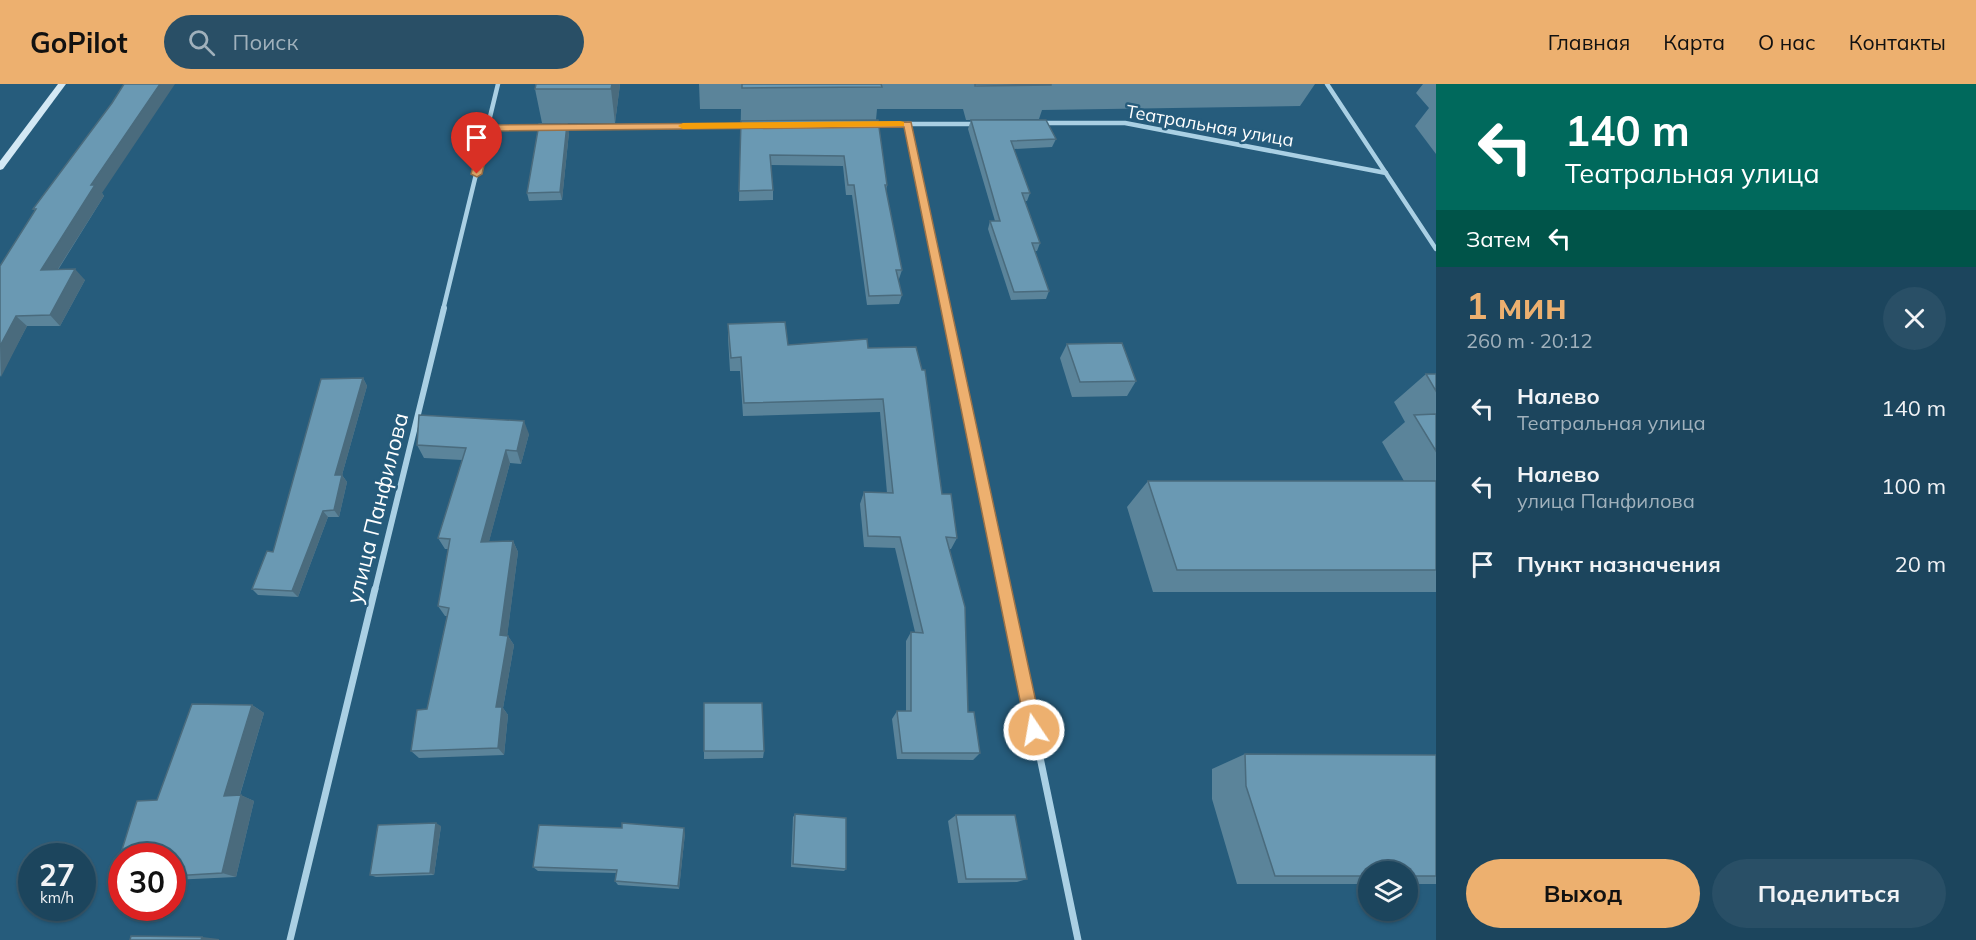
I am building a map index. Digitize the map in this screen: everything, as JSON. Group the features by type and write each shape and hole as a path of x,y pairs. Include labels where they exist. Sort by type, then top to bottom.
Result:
{"street":[{"path":"0,167 62,84"},
{"name":"улица Панфилова","path":"290,940 498,84"},
{"path":"1327,84 1436,249"},
{"path":"861,124 988,123"},
{"name":"Театральная улица","path":"1034,123 1125,123 1386,173"},
{"path":"908,124 1078,940"},
{"path":"558,127 756,125"},
{"path":"488,128 546,127"}],"building":[{"path":"124,84 160,84 91,185 95,185 41,270 75,269 50,315 16,316 0,346 0,266 36,209 33,209"},
{"path":"536,84 612,84 611,89 535,89"},
{"path":"742,84 881,84 882,87 742,88"},
{"path":"975,84 1051,84 1051,85 975,86"},
{"path":"878,120 887,185 885,185 902,270 896,270 902,295 869,296 854,185 848,185 844,156 770,155 773,190 739,191 741,121"},
{"path":"971,120 1046,120 1056,139 1011,141 1030,193 1022,193 1040,243 1032,243 1049,291 1014,292 990,221 1000,221"},
{"path":"539,124 567,124 560,192 527,193"},
{"path":"785,322 788,345 867,339 868,348 916,347 922,370 925,370 942,494 951,494 957,538 946,537 965,607 968,712 974,712 980,753 902,753 897,711 911,711 911,632 923,633 900,537 868,536 864,492 893,493 883,399 744,403 741,357 731,358 728,324"},
{"path":"1122,343 1136,381 1080,382 1067,344"},
{"path":"1426,374 1436,374 1436,391"},
{"path":"363,378 335,475 342,475 334,510 323,511 292,591 252,589 267,551 273,552 321,379"},
{"path":"1436,414 1436,451 1414,415"},
{"path":"419,415 524,421 517,451 506,450 481,542 513,541 500,635 508,636 496,707 502,707 498,748 411,751 417,710 427,709 449,608 438,606 450,539 438,538 466,448 417,445"},
{"path":"1148,481 1436,481 1436,570 1177,570"},
{"path":"704,703 762,703 764,751 704,751"},
{"path":"192,704 252,705 224,796 241,795 222,873 186,875 186,843 124,843 137,801 157,800"},
{"path":"1245,754 1436,755 1436,876 1418,876 1418,861 1358,861 1358,876 1275,876 1246,786"},
{"path":"795,814 846,818 846,869 793,864"},
{"path":"956,815 1015,815 1027,879 966,879"},
{"path":"436,823 430,873 370,875 378,825"},
{"path":"622,823 684,828 678,886 615,881 617,870 533,867 539,825 622,828"},
{"path":"131,936 202,937 201,940 130,940"}],"slow traffic":[{"path":"683,126 900,124"}],"route":[{"path":"477,174 488,128 908,124 1034,730"}]}
